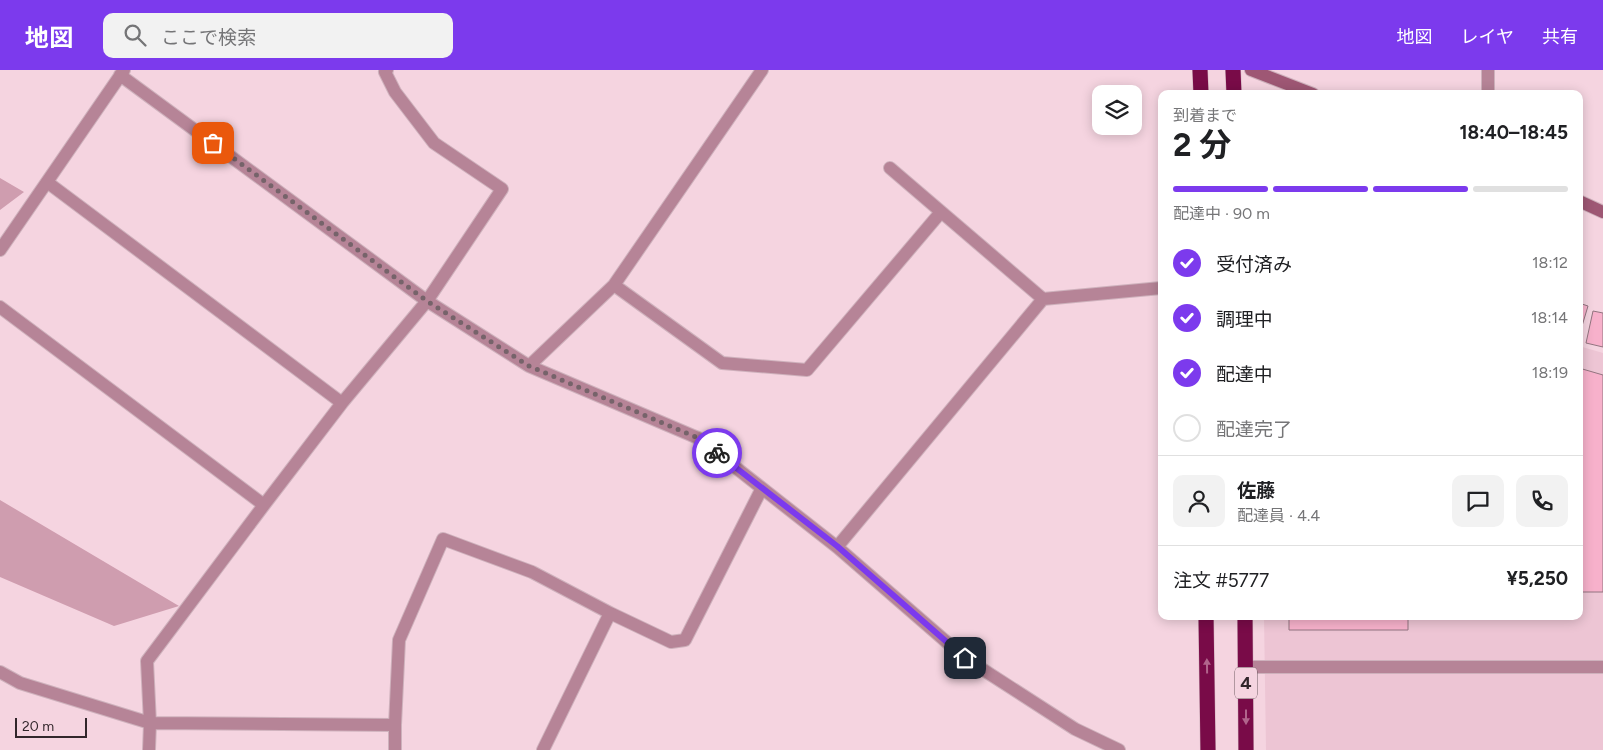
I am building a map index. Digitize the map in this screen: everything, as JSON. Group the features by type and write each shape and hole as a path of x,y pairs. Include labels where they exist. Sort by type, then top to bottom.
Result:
{"highway":[{"path":"1200,70 1201,90"},
{"path":"1233,70 1234,90"},
{"name":"4","path":"1206,620 1208,750"},
{"name":"4","path":"1245,620 1246,750"}],"street":[{"path":"149,750 150,723 147,661 342,403 427,301 502,189 434,143 395,92 385,72 387,70"},
{"path":"529,366 614,285 762,70"},
{"path":"1251,70 1303,90"},
{"path":"1488,70 1488,90"},
{"path":"0,250 122,72 427,301 529,366 698,438 837,546 965,658 1076,729 1120,750"},
{"path":"890,168 1044,299"},
{"path":"47,182 342,403"},
{"path":"1583,203 1603,212"},
{"path":"614,285 722,363 806,370 941,212"},
{"path":"837,546 1044,299 1158,288"},
{"path":"0,307 264,504"},
{"path":"395,750 399,640 444,539 532,572 610,613 671,642 685,640 762,488"},
{"path":"543,750 610,613"},
{"path":"1246,667 1603,667"},
{"path":"0,672 20,684 150,723 395,725"}],"shaded area":[{"path":"0,178 24,192 0,210"},
{"path":"1583,347 1603,353 1603,750 1266,750 1264,620 1583,620"},
{"path":"0,500 179,606 114,626 0,577"}],"building":[{"path":"1583,304 1588,306 1583,323"},
{"path":"1593,311 1603,313 1603,347 1586,343"},
{"path":"1583,369 1603,375 1603,592 1583,592"},
{"path":"1289,620 1408,620 1408,630 1289,630"}],"way so far":[{"path":"213,143 427,301 529,366 698,438 717,453"}],"route":[{"path":"717,453 837,546 965,658"}]}
